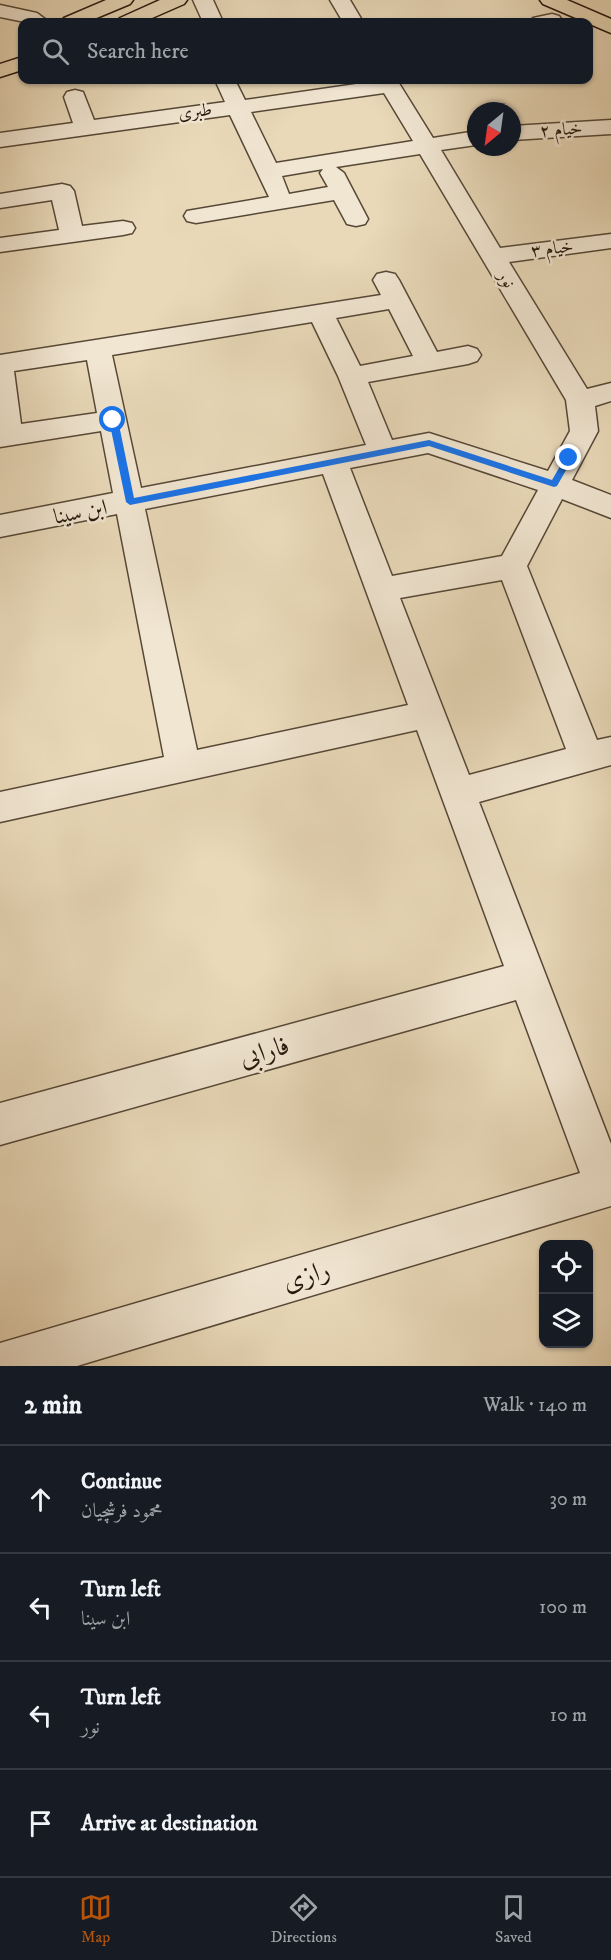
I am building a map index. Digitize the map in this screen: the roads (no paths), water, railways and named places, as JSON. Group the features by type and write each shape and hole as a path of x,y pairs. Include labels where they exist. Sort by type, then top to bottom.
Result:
{"main road":[{"path":"80,18 123,0"},
{"path":"137,18 177,0"},
{"path":"547,14 567,18"},
{"path":"593,23 611,27"},
{"path":"0,71 18,64"}],"street":[{"path":"203,0 211,18"},
{"path":"340,0 351,18"},
{"path":"0,11 32,18"},
{"path":"227,84 283,202"},
{"name":"طبری","path":"0,140 382,84"},
{"name":"نور","path":"390,84 580,400 584,431 512,566"},
{"path":"75,97 85,127"},
{"name":"خیام ۲","path":"521,133 611,127"},
{"path":"268,171 467,139"},
{"path":"326,162 357,219"},
{"path":"0,201 62,191 72,234"},
{"path":"195,216 342,192"},
{"path":"0,245 123,228"},
{"name":"خیام ۳","path":"493,256 611,241"},
{"path":"113,420 4,436 0,365 321,314 392,290 429,361"},
{"path":"321,314 352,376 383,452"},
{"path":"98,350 183,766"},
{"path":"352,376 468,355"},
{"path":"580,400 611,392"},
{"name":"ابن سینا","path":"0,526 429,443 554,484 611,507"},
{"path":"333,461 528,978 609,1185"},
{"path":"382,590 512,566 599,755 459,793"},
{"path":"0,807 429,714"},
{"name":"فارابی","path":"0,1124 528,978"},
{"name":"رازی","path":"0,1366 609,1185"}]}
